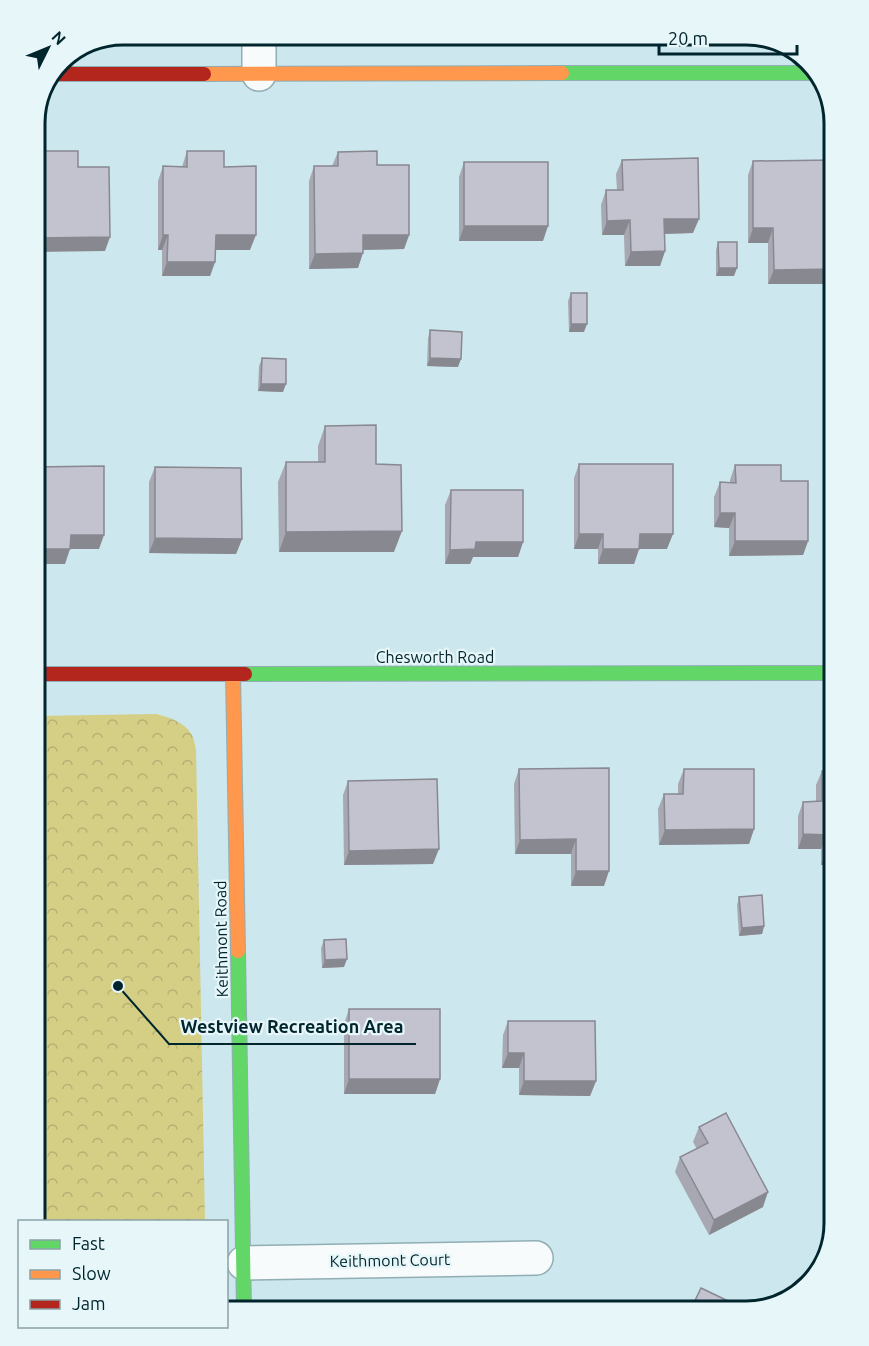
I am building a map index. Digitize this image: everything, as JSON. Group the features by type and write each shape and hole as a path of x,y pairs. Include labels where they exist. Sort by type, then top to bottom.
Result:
{"street":[{"path":"259,45 259,74"},
{"path":"78,74 806,73"},
{"name":"Chesworth Road","path":"45,674 824,673"},
{"name":"Keithmont Road","path":"233,674 244,1301"},
{"name":"Keithmont Court","path":"244,1263 537,1258"}],"green space":[{"path":"156,714 181,723 189,730 194,740 205,1220 45,1220 45,716"}],"building":[{"path":"45,151 78,151 78,167 109,167 110,237 45,238"},
{"path":"187,151 224,151 224,167 256,166 256,235 216,235 215,262 167,262 168,235 163,235 163,166 187,167"},
{"path":"377,151 377,165 409,165 409,235 363,235 363,253 315,254 314,166 338,166 338,152"},
{"path":"698,158 699,219 664,219 665,251 631,252 630,220 607,221 606,190 623,190 622,160"},
{"path":"824,160 824,269 774,270 773,228 753,228 753,161"},
{"path":"464,162 548,162 548,226 464,226"},
{"path":"718,242 737,242 737,268 719,268"},
{"path":"571,293 587,293 587,324 571,324"},
{"path":"430,330 462,332 461,359 430,358"},
{"path":"262,358 286,359 286,384 261,384"},
{"path":"376,425 376,464 401,465 402,531 286,532 286,462 325,462 325,426"},
{"path":"579,464 673,464 673,534 640,534 639,549 603,549 603,534 579,534"},
{"path":"735,465 781,465 781,481 808,481 808,541 735,541 735,513 720,513 720,482 736,483"},
{"path":"104,466 104,535 71,535 70,549 45,549 45,467"},
{"path":"155,467 241,468 242,539 155,538"},
{"path":"451,490 523,490 523,542 476,542 475,549 450,550"},
{"path":"609,768 609,871 576,871 576,839 520,840 519,769"},
{"path":"684,769 754,769 754,829 665,830 664,794 683,794"},
{"path":"822,771 824,771 824,835 803,834 803,802 822,801"},
{"path":"437,779 439,849 349,851 348,781"},
{"path":"762,895 764,926 742,928 739,897"},
{"path":"346,939 347,959 325,960 324,940"},
{"path":"349,1009 440,1009 440,1079 349,1079"},
{"path":"508,1021 595,1021 596,1081 524,1081 524,1053 508,1053"},
{"path":"726,1113 768,1192 714,1220 680,1157 708,1143 699,1127"},
{"path":"701,1288 728,1301 695,1301"}],"traffic: fast":[{"path":"562,73 806,73"},
{"path":"245,674 824,673"},
{"path":"238,951 244,1301"}],"traffic: slow":[{"path":"204,74 562,73"},
{"path":"233,674 238,951"}],"traffic: jam":[{"path":"78,74 204,74"},
{"path":"45,674 245,674"}],"place":[{"name":"Westview Recreation Area","path":"118,986"}]}
